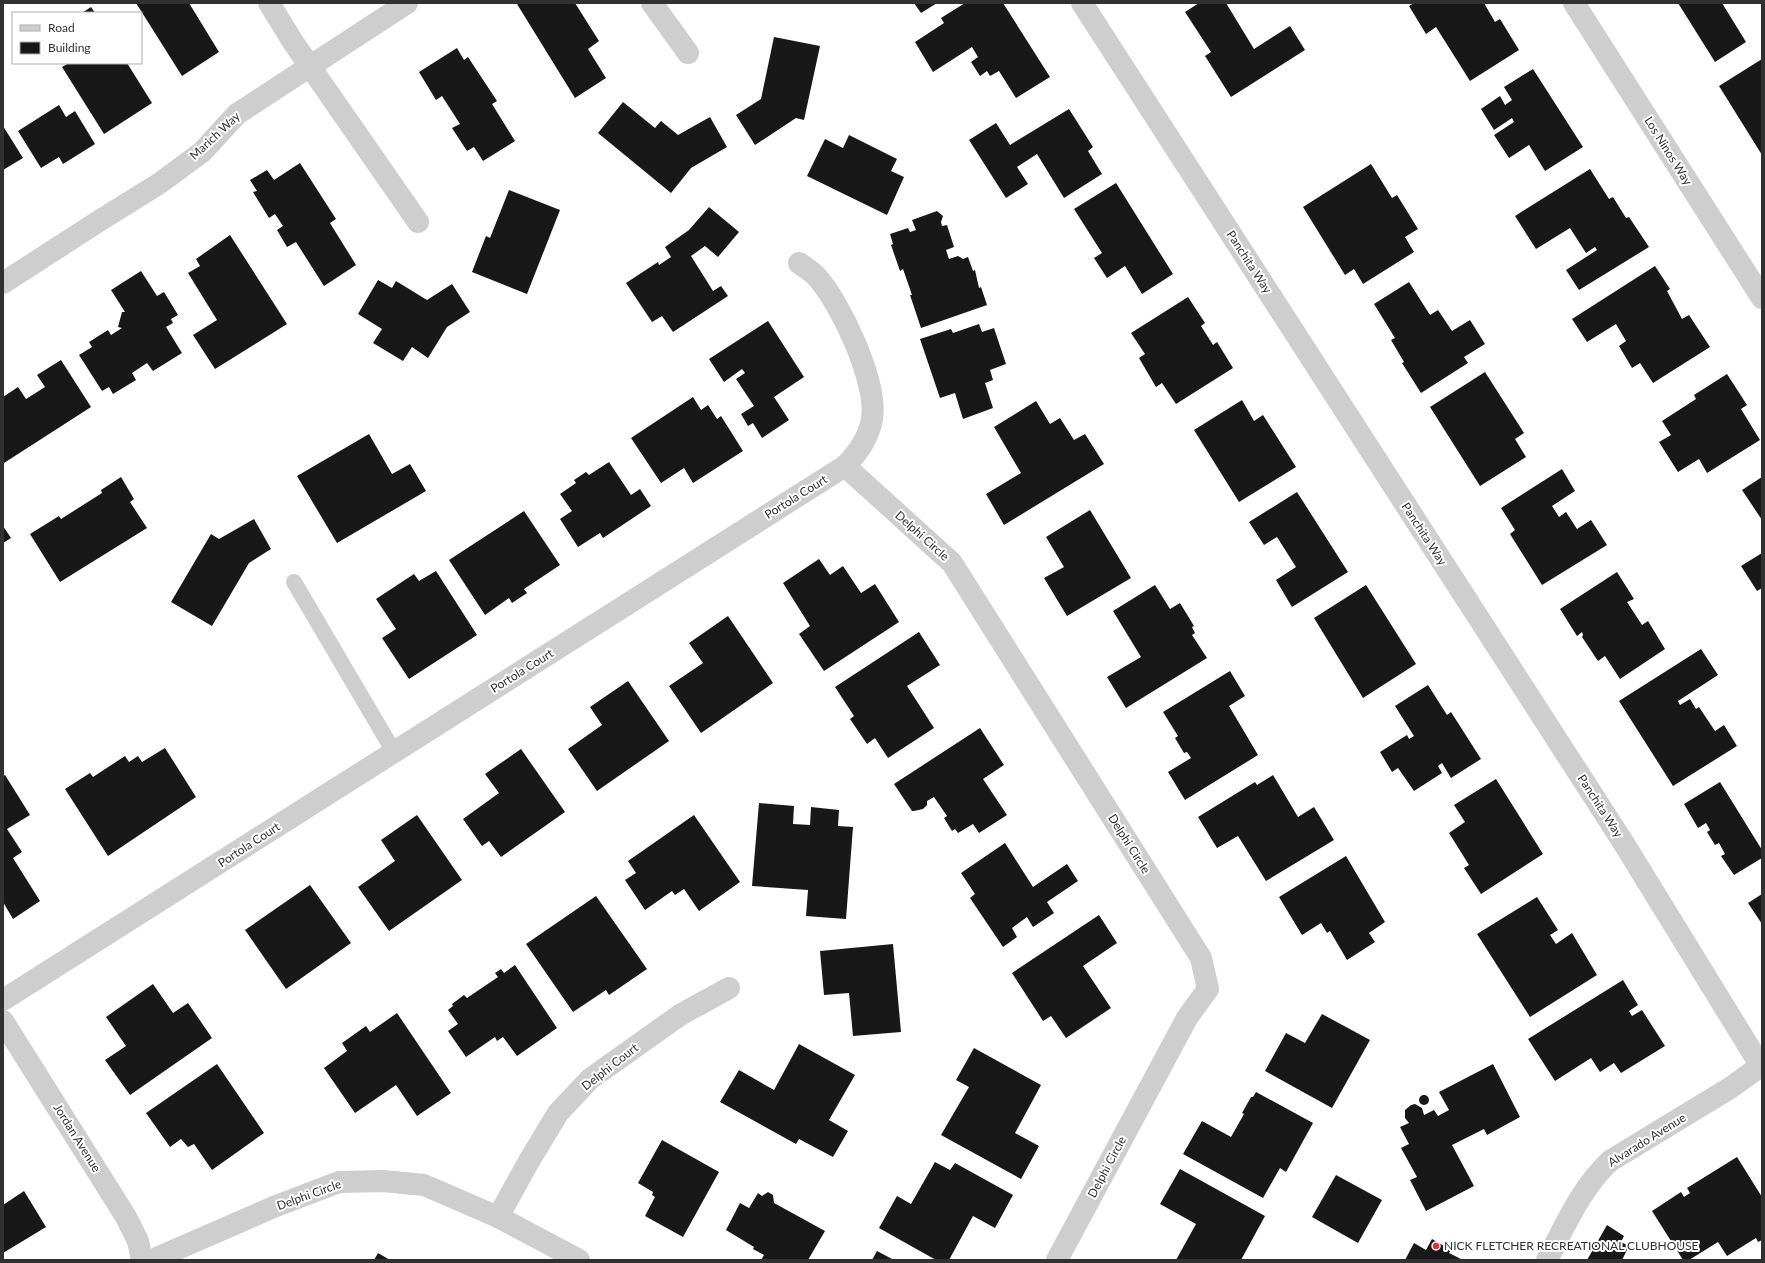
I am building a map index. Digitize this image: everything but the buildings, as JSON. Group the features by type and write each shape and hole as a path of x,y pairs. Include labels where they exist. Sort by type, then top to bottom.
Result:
{"street":[{"path":"269,3 293,42 418,222"},
{"name":"Marich Way","path":"3,283 160,183 202,152 237,114 407,3"},
{"path":"652,3 688,53"},
{"name":"Panchita Way","path":"1082,3 1623,842 1762,1066"},
{"name":"Los Ninos Way","path":"1574,3 1762,298"},
{"name":"Portola Court","path":"3,1000 845,466 857,454 866,437 872,419 872,399 858,347 850,331 825,288 816,276 799,263"},
{"name":"Delphi Circle","path":"845,466 952,563 1201,958 1208,989 1187,1018 1057,1260"},
{"name":"Delphi Court","path":"498,1217 558,1113 590,1079 680,1015 728,988"},
{"name":"Jordan Avenue","path":"3,1021 126,1216 138,1241 142,1260"},
{"name":"Alvarado Avenue","path":"1547,1260 1586,1188 1597,1173 1610,1162 1730,1088 1762,1066"},
{"name":"Delphi Circle","path":"152,1260 276,1206 339,1182 383,1181 424,1185 498,1217 579,1260"}],"lane":[{"path":"294,582 394,752"}],"place":[{"name":"NICK FLETCHER RECREATIONAL CLUBHOUSE","path":"1436,1246"}]}
